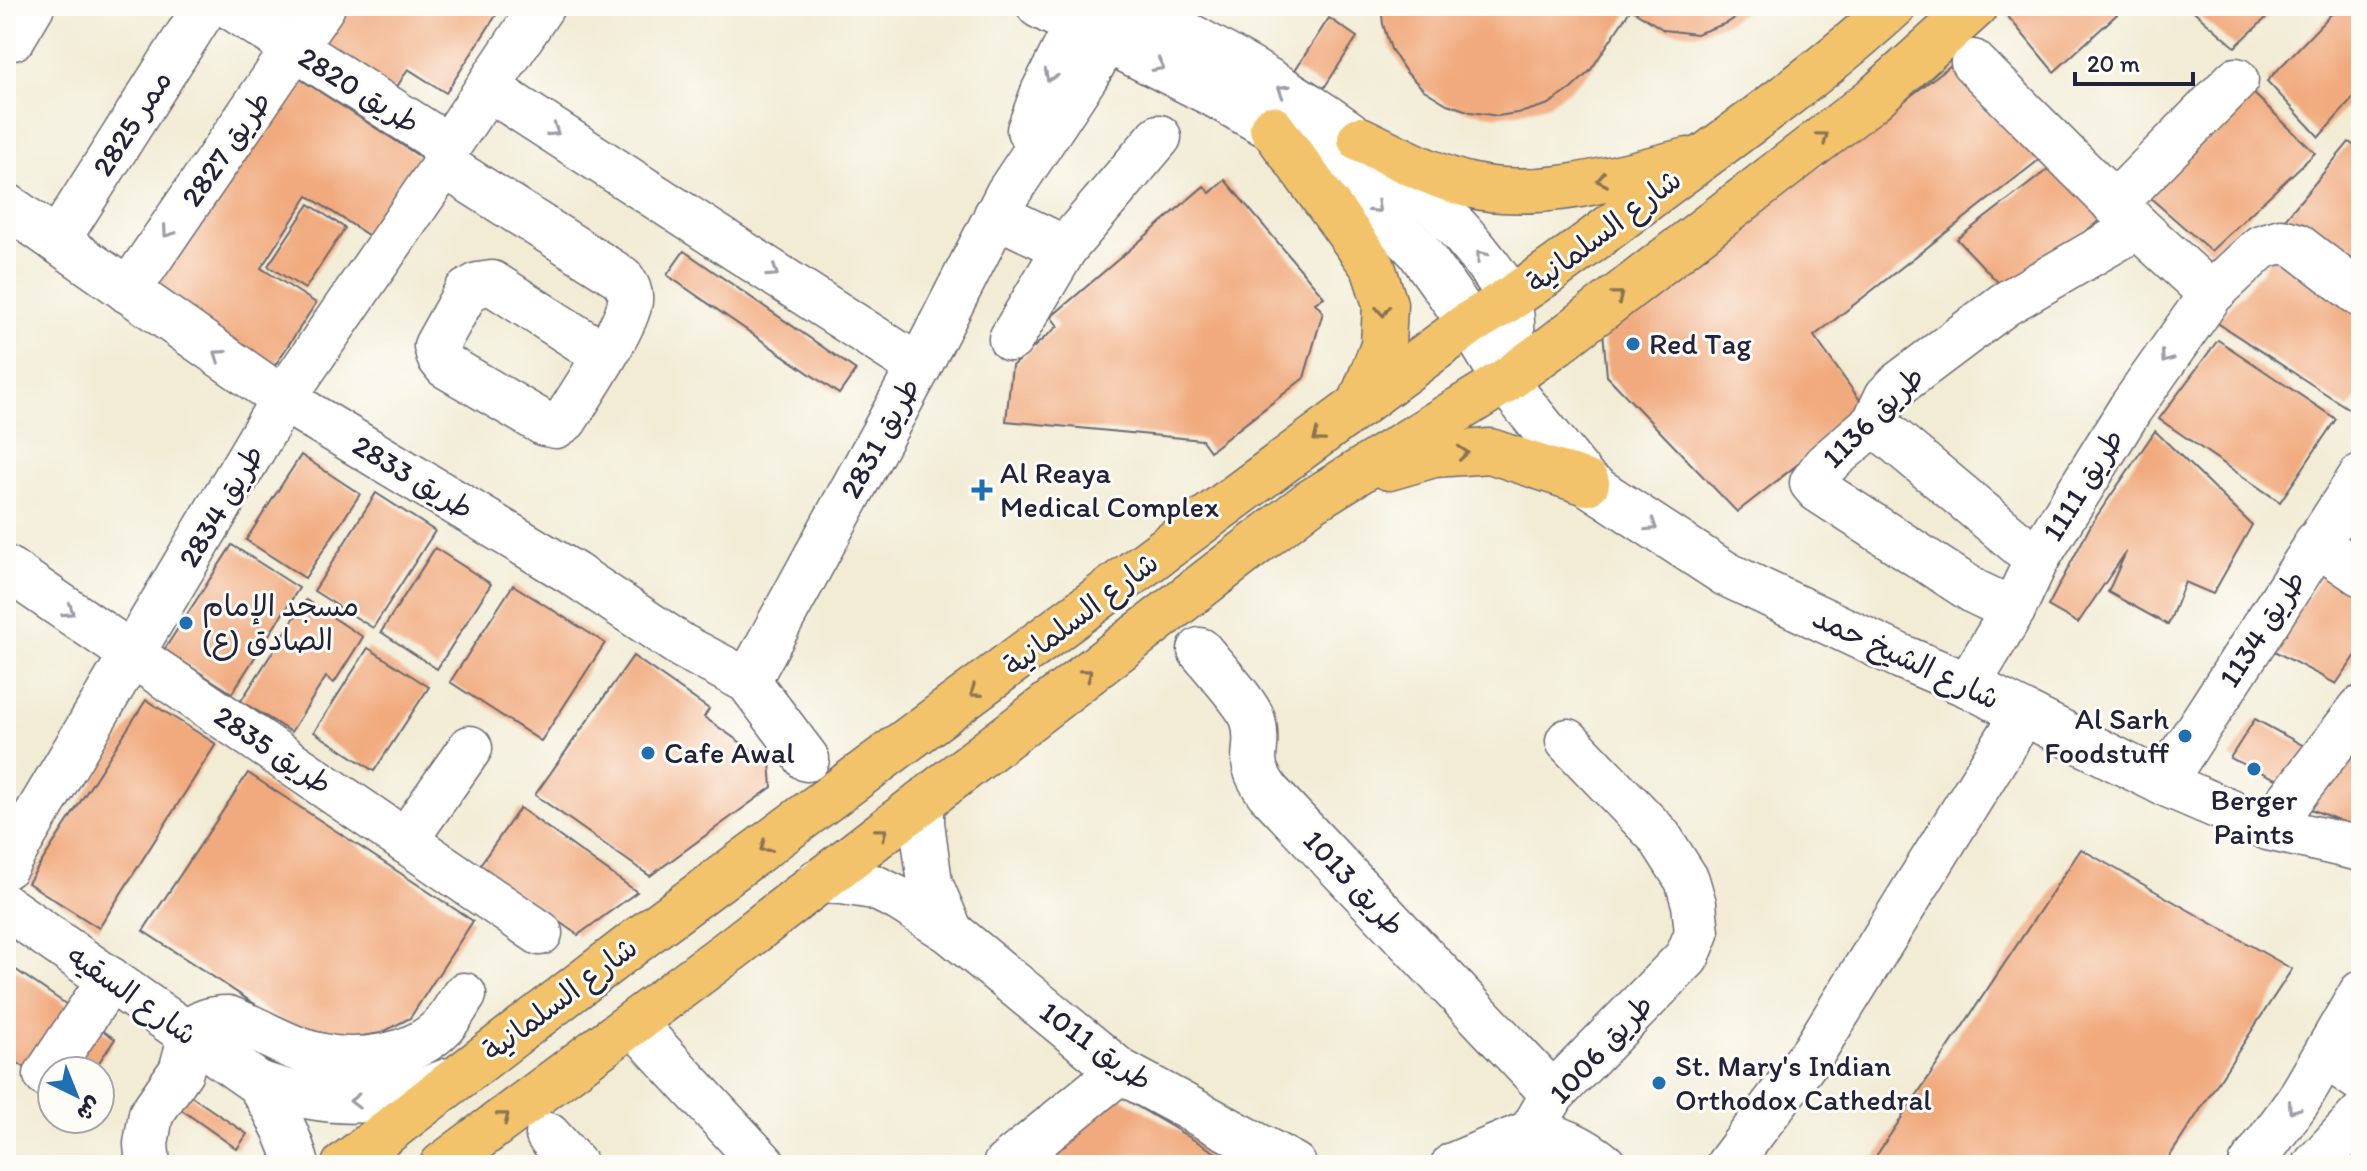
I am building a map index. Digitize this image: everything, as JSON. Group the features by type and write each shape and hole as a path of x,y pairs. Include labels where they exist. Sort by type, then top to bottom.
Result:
{"main road":[{"name":"شارع السلمانية","path":"344,1165 639,939 1470,323 1509,301 1705,156 1843,52 1894,6"},
{"name":"شارع السلمانية","path":"442,1165 634,1024 1310,502 1505,381 1556,344 1873,99 1976,6"},
{"path":"1272,128 1373,267 1385,304 1383,346 1358,407"},
{"path":"1360,139 1419,167 1468,185 1536,192 1598,182 1705,156"},
{"path":"1310,502 1392,467 1434,455 1490,451 1587,483"}],"street":[{"name":"ممر 2825","path":"57,241 206,6"},
{"name":"طريق 2820","path":"229,6 429,134 439,142 444,159 622,278 630,290 630,305 604,355"},
{"name":"طريق 2827","path":"128,291 323,6"},
{"name":"طريق 2834","path":"6,866 283,399 542,6"},
{"path":"1135,6 1235,61 1360,139 1455,224 1490,267 1509,301 1512,335 1505,381"},
{"name":"شارع الشيخ حمد","path":"1087,17 1272,128 1325,164 1375,206 1418,250 1470,323 1505,381 1587,483 1726,574 1968,685 2163,783 2268,828 2361,849"},
{"name":"طريق 2831","path":"748,681 919,367 1002,204 1043,92 1087,17"},
{"path":"1973,62 2126,215 2211,294"},
{"name":"طريق 1136","path":"2013,610 1975,592 1818,490 1812,483 1816,475 1874,423 1887,396 1900,383 2126,215 2236,80"},
{"path":"489,89 919,367"},
{"path":"1011,339 1065,248 1159,137"},
{"path":"1002,204 1065,248"},
{"name":"طريق 2833","path":"6,205 283,399 574,574 682,646 748,681 807,759"},
{"name":"طريق 1111","path":"1968,685 2013,610 2037,559 2130,409 2211,294 2261,247 2281,241 2296,245 2361,295"},
{"path":"1874,423 2037,559"},
{"name":"طريق 1134","path":"2163,783 2361,476"},
{"path":"2316,543 2361,574"},
{"name":"طريق 2835","path":"6,568 540,933"},
{"name":"طريق 1013","path":"1200,650 1252,717 1256,737 1252,761 1256,775 1268,792 1553,1094"},
{"path":"2268,828 2361,708"},
{"path":"1728,1165 1814,1051 2023,714"},
{"name":"طريق 1006","path":"1453,1165 1531,1132 1553,1094 1687,957 1697,933 1694,904 1687,880 1659,836 1568,741"},
{"path":"405,841 470,748"},
{"name":"طريق 1011","path":"922,802 930,883 951,932"},
{"name":"طريق 1011","path":"818,881 874,887 899,899 951,932 1120,1071 1294,1165"},
{"name":"شارع السقيه","path":"6,907 258,1083 324,1101 358,1102 393,1099 458,1077"},
{"path":"59,1055 110,979"},
{"path":"2251,1165 2298,1101 2361,993"},
{"path":"148,1165 146,1144 151,1114 181,1071 189,1034 200,1023 213,1018 228,1018 314,1054 340,1059 367,1059 394,1053 442,1027 464,995"},
{"path":"634,1024 764,1165"},
{"path":"2326,1056 2361,1080"},
{"path":"1005,1165 1120,1071"},
{"name":"شارع السقيه","path":"258,1083 276,1109 297,1165"},
{"path":"2315,1165 2361,1115"},
{"path":"1531,1132 1555,1136 1580,1148 1604,1165"}],"building":[{"path":"254,6 303,6 289,28"},
{"path":"348,6 502,6 446,93 408,69 392,95 320,50"},
{"path":"1381,6 1753,6 1727,23 1696,34 1664,30 1631,9 1590,71 1571,89 1549,104 1498,116 1447,104 1424,90 1406,72 1391,49"},
{"path":"2126,6 2054,72 2001,8"},
{"path":"2188,6 2279,6 2235,47"},
{"path":"2339,6 2361,6 2361,89 2319,137 2267,81"},
{"path":"1329,18 1357,37 1324,88 1295,70"},
{"path":"1955,62 2049,152 1814,336 1867,410 1737,512 1607,376 1603,331"},
{"path":"294,75 422,158 371,237 308,196 261,268 316,303 270,373 150,296"},
{"path":"2245,85 2315,153 2211,251 2139,188"},
{"path":"2349,142 2361,151 2361,274 2285,219"},
{"path":"2055,164 2108,214 2007,292 1957,239"},
{"path":"1225,180 1324,297 1315,303 1323,312 1304,378 1210,451 1202,440 1006,421 1012,366 1058,326 1051,317 1204,186 1210,193"},
{"path":"309,204 345,228 305,289 268,266"},
{"path":"684,251 856,370 839,394 667,275"},
{"path":"2271,256 2361,301 2361,393 2349,409 2216,322 2262,271"},
{"path":"2218,340 2336,419 2280,502 2159,419"},
{"path":"2155,431 2252,525 2213,594 2185,582 2168,625 2108,592 2126,552 2078,623 2048,606 2092,523"},
{"path":"301,455 360,494 305,578 246,540"},
{"path":"376,493 435,531 373,628 314,591"},
{"path":"2361,493 2361,543 2337,528"},
{"path":"232,545 299,588 232,693 164,650"},
{"path":"435,548 491,584 437,669 381,632"},
{"path":"2329,563 2361,583 2361,648 2336,684 2274,651"},
{"path":"513,585 605,643 541,741 450,682"},
{"path":"306,600 363,637 334,683 326,677 291,732 241,701"},
{"path":"368,648 429,687 374,771 314,732"},
{"path":"633,656 709,709 704,717 770,763 772,787 650,876 535,795"},
{"path":"146,700 216,744 99,928 28,883"},
{"path":"2255,719 2317,753 2294,787 2230,758"},
{"path":"2361,732 2361,829 2308,808"},
{"path":"248,773 473,921 410,1018 381,1033 350,1038 321,1037 293,1029 143,931"},
{"path":"520,808 637,892 578,935 479,866"},
{"path":"2081,849 2292,969 2164,1165 1870,1165"},
{"path":"6,963 76,1011 45,1055 36,1055 33,1073 6,1055"},
{"path":"93,1024 115,1039 104,1055 72,1055"},
{"path":"188,1094 247,1134 237,1149 179,1108"},
{"path":"1116,1094 1228,1160 1225,1165 1070,1165 1051,1152"}],"place":[{"name":"Red Tag","path":"1633,344"},
{"name":"Al Reaya Medical Complex","path":"982,490"},
{"name":"مسجد الإمام الصادق (ع)","path":"186,623"},
{"name":"Al Sarh Foodstuff","path":"2185,736"},
{"name":"Cafe Awal","path":"648,753"},
{"name":"Berger Paints","path":"2254,769"},
{"name":"St. Mary's Indian Orthodox Cathedral","path":"1659,1083"}]}
